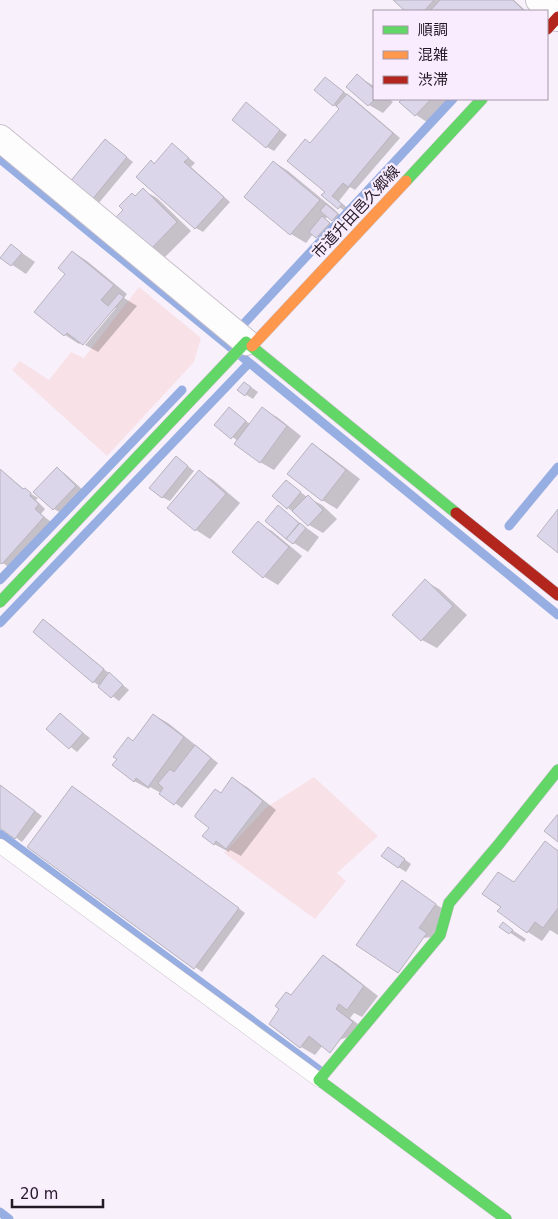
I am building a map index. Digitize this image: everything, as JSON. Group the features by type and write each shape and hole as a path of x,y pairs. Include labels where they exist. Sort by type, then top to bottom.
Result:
{"street":[{"name":"市道升田邑久郷線","path":"0,602 240,344 481,100"},
{"path":"0,138 240,344 558,596"},
{"path":"506,1219 322,1076 440,935 449,903 558,770"}],"lane":[{"path":"0,846 322,1076"}],"shaded area":[{"path":"139,287 201,338 194,362 107,456 12,370 20,361 49,380 71,352 84,358"},
{"path":"314,777 378,836 337,873 346,881 315,919 224,853 267,807"}],"building":[{"path":"393,0 434,0 425,10 404,10"},
{"path":"440,0 513,0 523,10 431,10"},
{"path":"357,74 373,88 374,100 368,106 346,87"},
{"path":"325,77 344,92 333,106 314,90"},
{"path":"347,94 393,133 348,187 343,183 332,196 342,204 338,209 321,195 325,192 287,161 305,139 310,143 339,109 336,106"},
{"path":"401,100 430,100 415,116 399,102"},
{"path":"246,102 280,130 266,148 232,120"},
{"path":"105,139 127,157 91,201 69,183"},
{"path":"172,143 189,158 184,162 224,197 195,229 136,177 151,160 154,164"},
{"path":"273,161 320,200 290,235 244,197"},
{"path":"143,188 177,222 149,251 115,218 123,210 119,206 132,193 135,196"},
{"path":"326,204 338,214 332,221 320,211"},
{"path":"322,216 330,223 316,238 309,232"},
{"path":"11,244 22,253 11,266 0,258"},
{"path":"72,251 114,285 101,300 108,306 119,293 124,297 83,345 67,333 64,336 34,312 65,274 58,268"},
{"path":"244,382 251,387 245,396 237,390"},
{"path":"229,407 246,421 231,439 214,425"},
{"path":"262,407 287,426 260,463 234,444"},
{"path":"312,443 346,470 322,501 287,474"},
{"path":"176,456 188,466 162,498 149,488"},
{"path":"57,467 76,486 53,510 33,492"},
{"path":"0,469 23,489 25,488 31,493 30,496 39,504 35,509 44,517 2,564 0,563"},
{"path":"199,470 226,494 195,531 167,508"},
{"path":"286,480 301,492 287,509 272,496"},
{"path":"308,495 323,510 308,526 292,511"},
{"path":"278,505 299,523 286,539 265,521"},
{"path":"558,509 558,553 537,536"},
{"path":"258,521 289,547 263,578 232,552"},
{"path":"300,523 306,528 293,544 286,539"},
{"path":"425,579 453,606 421,641 392,615"},
{"path":"43,619 104,669 93,683 33,632"},
{"path":"109,672 123,685 111,698 98,687"},
{"path":"60,713 83,733 69,749 46,729"},
{"path":"153,714 184,737 148,787 136,778 134,782 112,765 117,759 113,757 128,737 133,741"},
{"path":"195,745 211,758 174,805 159,794 163,788 158,783 170,769 174,772"},
{"path":"232,777 263,801 226,849 216,841 214,845 202,836 209,828 195,815 215,789 221,793"},
{"path":"0,785 35,811 15,839 0,828"},
{"path":"72,786 239,908 194,969 27,847"},
{"path":"558,815 558,842 544,831"},
{"path":"545,841 558,851 558,908 543,928 535,922 527,933 497,911 501,907 482,894 498,872 514,882"},
{"path":"388,847 405,859 398,868 381,856"},
{"path":"402,880 436,904 419,928 427,933 398,973 356,945"},
{"path":"503,922 513,930 509,934 499,927"},
{"path":"323,955 364,986 347,1010 339,1004 336,1009 353,1022 330,1053 309,1036 300,1048 269,1024 279,1009 275,1006 286,992 291,995"}],"waterway":[{"path":"237,331 452,100"},
{"path":"0,159 558,615"},
{"path":"0,623 249,363"},
{"path":"0,580 182,390"},
{"path":"509,526 558,467"},
{"path":"0,834 322,1072"},
{"path":"0,1212 9,1219"}],"traffic: fast":[{"path":"406,181 481,100"},
{"path":"0,602 246,342 456,513"},
{"path":"506,1219 319,1080 440,935 449,903 558,770"}],"traffic: slow":[{"path":"252,346 406,181"}],"traffic: jam":[{"path":"548,28 558,17"},
{"path":"456,513 558,595"}]}
